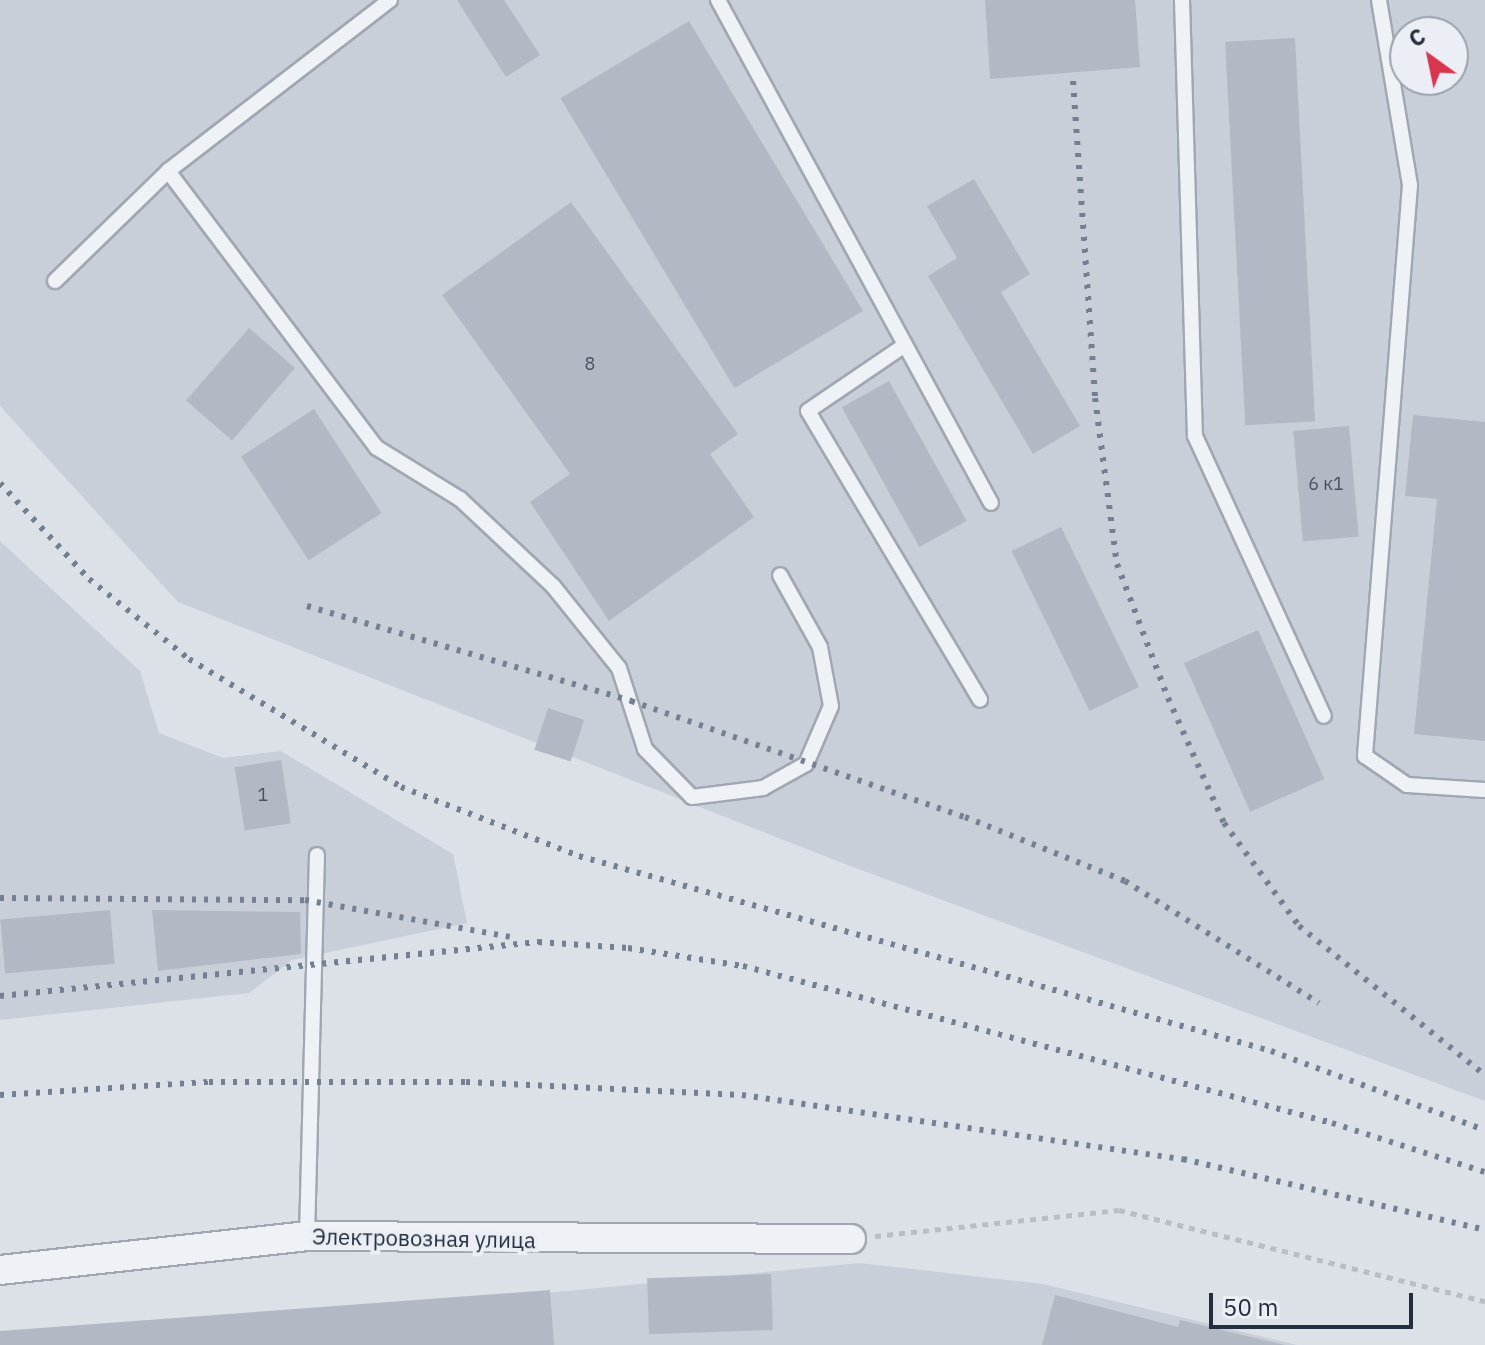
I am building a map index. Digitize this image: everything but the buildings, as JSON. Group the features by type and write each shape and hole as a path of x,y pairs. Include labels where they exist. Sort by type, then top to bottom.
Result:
{"street":[{"name":"Электровозная улица","path":"0,1270 307,1236 851,1239"}],"lane":[{"path":"55,281 168,171 390,0"},
{"path":"718,0 991,503"},
{"path":"1182,0 1195,436 1324,716"},
{"path":"1379,0 1410,185 1365,756 1407,785 1485,790"},
{"path":"168,171 377,448 460,499 553,586 619,668 645,749 692,797 763,788 806,764 831,706 820,647 780,575"},
{"path":"905,345 808,411 980,700"},
{"path":"307,1236 317,855"}],"path":[{"path":"851,1239 1119,1210 1485,1301"}],"shaded area":[{"path":"0,0 1485,0 1485,1101 845,864 178,602 0,406"},
{"path":"0,541 140,671 159,733 223,758 281,751 453,854 467,923 292,960 249,993 0,1020"},
{"path":"860,1263 1043,1284 1297,1345 0,1345"}],"railway":[{"path":"1073,81 1095,398 1117,564 1168,698 1224,823 1299,926 1485,1075"},
{"path":"0,483 89,579 189,659 401,787 579,856 1271,1051 1485,1130"},
{"path":"307,606 631,701 965,817 1125,881 1319,1003"},
{"path":"0,898 305,900 516,938"},
{"path":"0,996 538,942 628,948 743,966 1332,1123 1485,1172"},
{"path":"0,1095 209,1082 466,1082 742,1095 1183,1159 1485,1230"}]}
